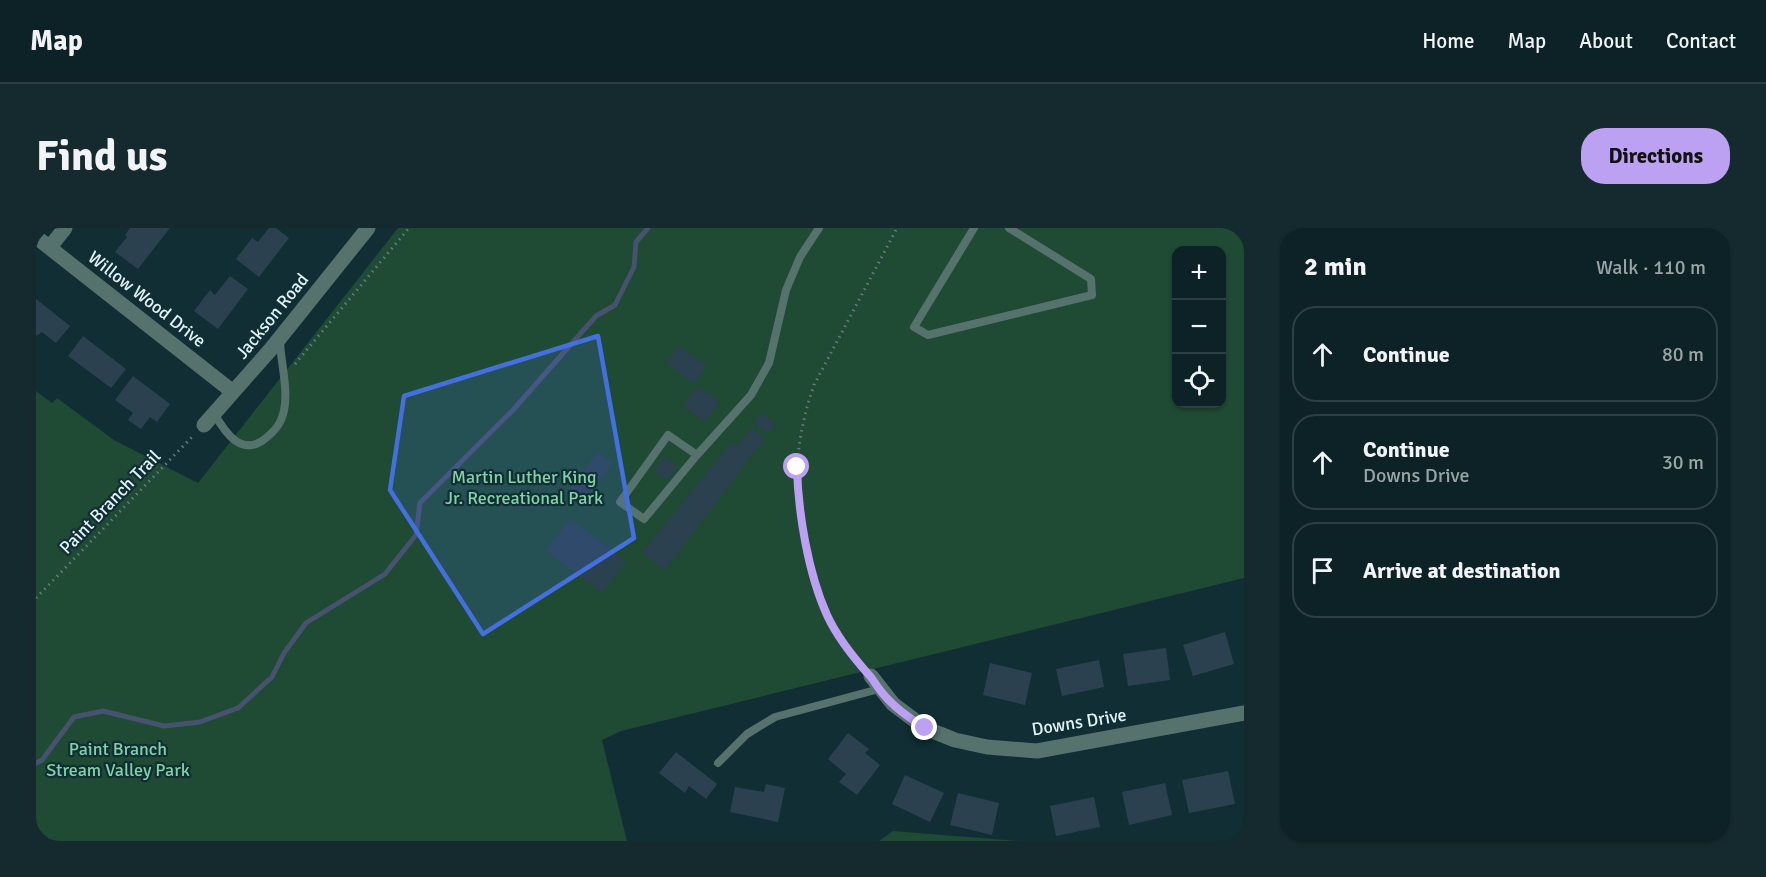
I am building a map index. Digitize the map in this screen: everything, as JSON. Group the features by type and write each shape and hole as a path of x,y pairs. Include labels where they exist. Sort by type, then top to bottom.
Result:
{"street":[{"path":"50,247 64,228"},
{"name":"Jackson Road","path":"204,425 280,339 368,228"},
{"name":"Willow Wood Drive","path":"36,237 233,392"},
{"name":"Downs Drive","path":"875,683 907,716 925,728 955,740 987,747 1037,751 1244,713"}],"lane":[{"path":"697,455 668,435 620,502 644,519 751,395 769,363 786,290 800,257 819,228"},
{"path":"974,228 914,327 928,335 1092,295 1091,279 1009,228"},
{"path":"214,413 226,433 236,442 249,446 261,442 281,420 285,395 280,339"},
{"path":"718,763 747,734 776,717 875,683"}],"path":[{"path":"282,373 290,370 409,228"},
{"path":"875,683 856,662 827,615 814,574 797,493 797,467 805,410 814,385 897,228"},
{"name":"Paint Branch Trail","path":"36,598 204,425"},
{"path":"36,836 53,841"}],"highlighted area":[{"path":"598,336 634,538 483,634 390,490 404,396"}],"green space":[{"name":"Martin Luther King Jr. Recreational Park","path":"398,228 1244,228 1244,578 621,731 602,740 627,841 36,841 36,391 52,403 57,398 114,440 198,483"},
{"path":"893,831 1019,841 879,841"}],"building":[{"path":"130,228 170,228 138,269 115,252 127,237 125,235"},
{"path":"269,228 276,228 289,238 259,277 236,259 252,238 258,242"},
{"path":"230,276 248,289 218,329 194,311 210,290 215,295"},
{"path":"36,299 70,326 56,343 42,332 36,336"},
{"path":"83,336 126,369 111,388 68,356"},
{"path":"679,346 707,366 694,384 666,363"},
{"path":"133,376 170,404 157,422 150,417 141,429 128,420 133,413 115,400"},
{"path":"698,386 719,402 704,422 683,406"},
{"path":"761,413 775,424 768,434 754,423"},
{"path":"752,428 765,438 665,570 642,553 731,443 736,447"},
{"path":"598,452 613,463 582,503 567,492"},
{"path":"664,457 677,467 668,480 654,470"},
{"path":"570,519 626,561 602,593 546,550"},
{"path":"1225,632 1234,664 1193,676 1183,645"},
{"path":"1166,648 1170,680 1128,686 1123,654"},
{"path":"1099,660 1104,687 1062,696 1056,669"},
{"path":"990,663 1032,673 1025,705 983,695"},
{"path":"848,733 869,749 865,753 880,765 857,795 839,782 846,774 828,759"},
{"path":"676,752 717,784 706,799 689,786 685,793 659,773"},
{"path":"1228,771 1235,804 1189,813 1182,780"},
{"path":"905,775 944,793 930,822 892,804"},
{"path":"1165,783 1172,815 1129,825 1122,792"},
{"path":"766,784 785,788 778,822 730,812 735,787 764,792"},
{"path":"958,793 999,803 992,835 950,825"},
{"path":"1094,797 1100,827 1056,836 1050,806"}],"waterway":[{"path":"36,763 42,760 74,717 103,711 164,726 200,722 238,708 272,677 284,653 306,623 385,574 416,535 420,503 513,410 596,316 615,305 634,267 636,242 648,228"}],"route":[{"path":"797,467 797,493 814,574 827,615 856,662 871,676 892,704 925,728"}],"park label":[{"name":"Paint Branch Stream Valley Park","path":"118,759"}]}
